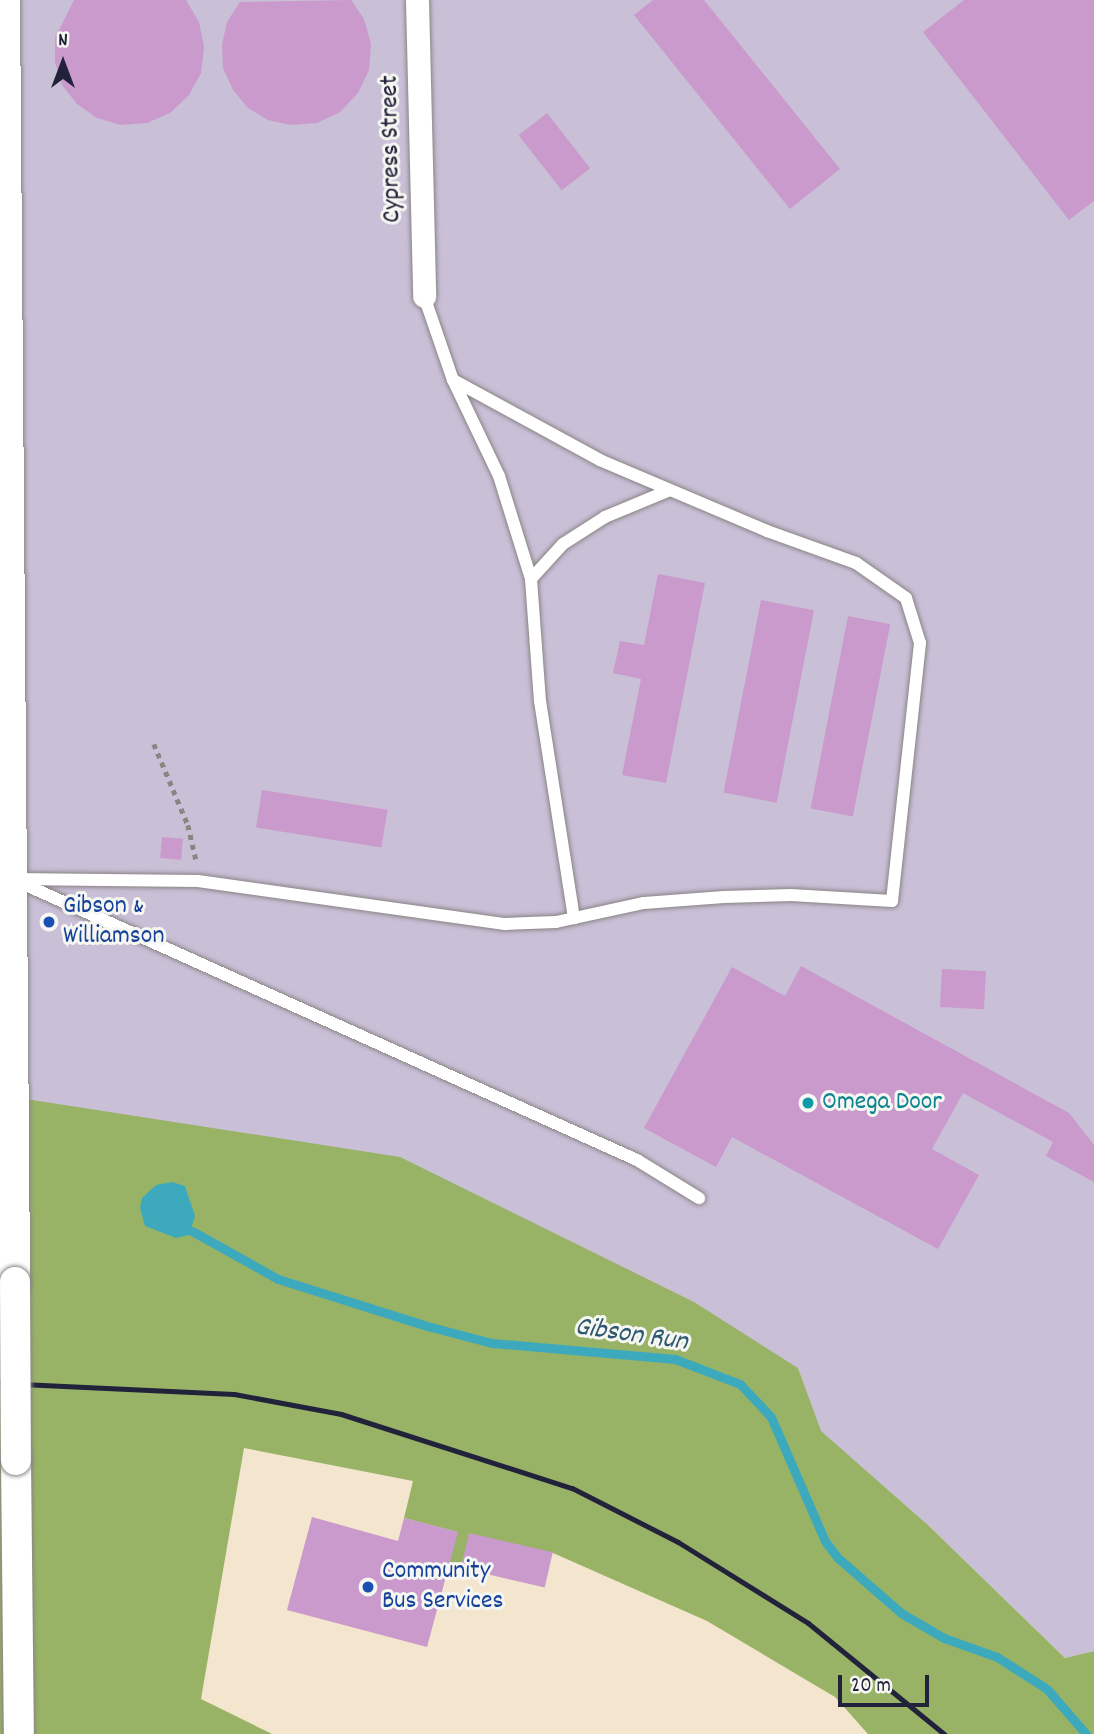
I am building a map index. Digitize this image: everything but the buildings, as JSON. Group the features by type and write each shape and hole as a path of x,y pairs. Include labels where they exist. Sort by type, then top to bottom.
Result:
{"street":[{"path":"5,0 3,156 6,879 15,1282 19,1734"},
{"name":"Cypress Street","path":"417,0 424,296"}],"lane":[{"path":"424,296 453,380 499,476 531,579 540,701 574,918"},
{"path":"6,879 198,881 505,924 574,918 644,903 724,897 792,895 892,901 920,643 906,598 856,563 600,460 453,380"},
{"path":"531,579 563,544 605,517 670,490"},
{"path":"6,879 637,1160 699,1198"}],"path":[{"path":"155,744 188,825 198,881"}],"shaded area":[{"path":"5,0 1094,0 1094,1651 1065,1658 929,1526 820,1431 798,1368 0,1296"}],"green space":[{"path":"13,1097 400,1157 694,1302 798,1368 821,1431 929,1526 1065,1658 1094,1651 1094,1734 868,1734 835,1697 707,1621 553,1553 470,1534 461,1568 449,1565 457,1532 404,1518 413,1481 244,1448 201,1699 272,1734 0,1734 0,1296 14,1296"}],"water":[{"path":"172,1182 185,1186 195,1216 189,1235 176,1238 145,1226 140,1208 142,1198 156,1185"}],"waterway":[{"name":"Gibson Run","path":"192,1231 278,1279 427,1326 492,1343 675,1359 740,1384 771,1417 825,1541 838,1558 901,1613 944,1638 997,1657 1047,1689 1086,1734"}],"railway":[{"path":"0,1383 234,1394 341,1414 572,1488 678,1542 808,1623 944,1734"}],"place":[{"name":"Gibson & Williamson","path":"49,922"},
{"name":"Omega Door","path":"808,1103"},
{"name":"Community Bus Services","path":"368,1587"}]}
